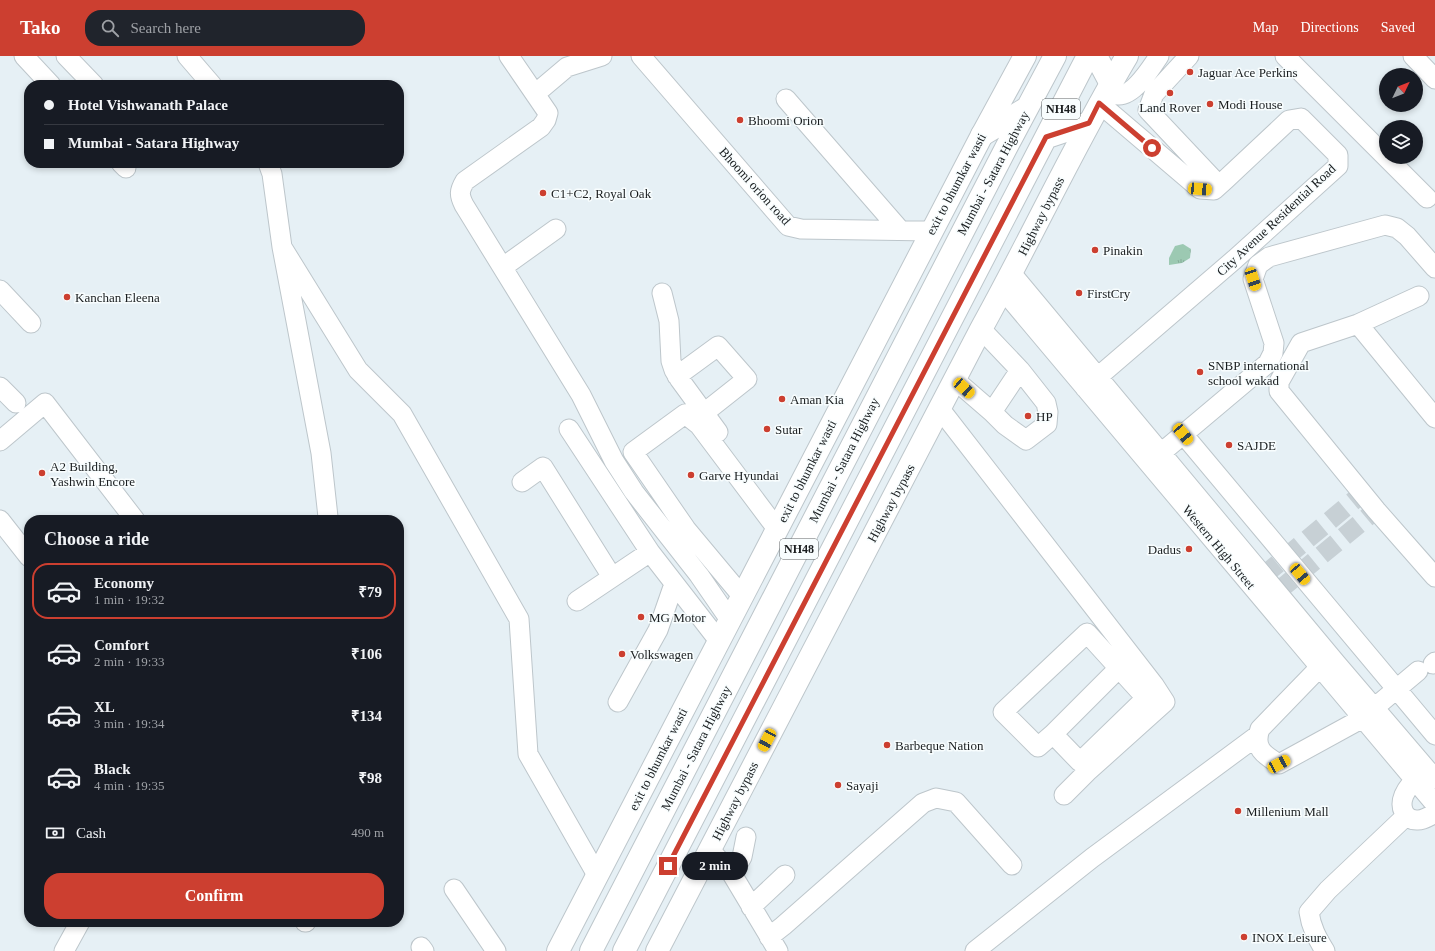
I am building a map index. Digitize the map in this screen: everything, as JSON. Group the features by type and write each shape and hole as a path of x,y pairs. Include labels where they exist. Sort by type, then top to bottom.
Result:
{"main road":[{"name":"exit to bhumkar wasti","path":"558,951 931,231 1025,56"},
{"name":"Mumbai - Satara Highway","path":"591,951 1055,56"},
{"name":"NH48","path":"624,951 1088,56"},
{"path":"1096,56 1105,93"},
{"name":"Highway bypass","path":"657,951 1089,123 1127,56"},
{"path":"982,135 1027,108"},
{"path":"1046,137 1089,123"}],"street":[{"path":"24,56 46,80"},
{"path":"66,56 89,80"},
{"path":"187,56 208,80"},
{"path":"509,56 548,113 546,120 541,127 465,181 460,189 460,196 464,206 503,266 581,395 614,461 634,492 699,575 730,620"},
{"path":"535,94 567,67 602,56"},
{"path":"1105,93 1119,96 1132,90 1146,76 1159,56"},
{"path":"1189,56 1154,94 1148,110 1213,179"},
{"path":"1285,56 1379,150"},
{"path":"1413,56 1435,79"},
{"name":"Bhoomi orion road","path":"642,57 788,226 801,229 931,231"},
{"path":"1132,90 1153,98"},
{"name":"City Avenue Residential Road","path":"1091,383 1235,259 1338,166 1338,155 1301,118 1289,120 1214,190 1200,189 1105,93"},
{"path":"786,99 900,230"},
{"path":"1393,164 1427,198"},
{"path":"270,168 272,174 282,247 322,453 328,515"},
{"path":"1161,453 1268,362 1273,353 1274,343 1253,279 1258,265 1269,257 1385,225 1397,228 1407,236 1435,268"},
{"path":"503,266 556,229"},
{"path":"282,247 358,370 402,414 519,619 528,754 597,875"},
{"name":"Western High Street","path":"1007,282 1350,691 1425,776 1435,804"},
{"path":"0,290 31,323"},
{"path":"662,293 668,322 671,361 677,376 780,523"},
{"path":"1419,296 1358,324 1301,342 1279,382 1279,391 1376,510 1435,577"},
{"path":"1358,324 1435,418"},
{"path":"955,380 1005,425 1026,440 1048,424 1046,403 1020,370 981,329"},
{"path":"677,376 718,346 747,379 704,413"},
{"path":"992,412 1020,370"},
{"name":"Western High Street","path":"1091,383 1161,453 1263,588 1320,667 1350,691"},
{"path":"0,387 16,403"},
{"path":"0,441 45,403 131,515"},
{"path":"940,408 1125,662 1146,698 1080,762 1053,734"},
{"path":"742,596 686,529 633,452 685,414 699,425 780,523"},
{"path":"569,429 650,552 719,641"},
{"path":"1183,434 1435,735"},
{"path":"522,482 543,467 612,577"},
{"path":"0,520 24,551"},
{"path":"577,601 650,552"},
{"path":"618,702 658,630 674,584"},
{"path":"1064,795 1087,772 1165,702 1125,662 1087,633 1003,712 1038,748 1125,662"},
{"path":"1320,667 1260,729 1257,736 1257,745 1266,756 1279,764 1369,713 1396,689 1429,666"},
{"path":"975,951 1092,858 1257,736"},
{"path":"1425,776 1404,795 1402,806 1404,814 1410,819 1418,820 1435,813"},
{"path":"710,850 732,874 773,944 812,901 923,803 936,798 956,802 1012,865"},
{"path":"1325,951 1315,935 1310,921 1309,912 1328,890 1406,816"},
{"path":"732,874 742,857 746,837"},
{"path":"751,907 785,875"},
{"path":"454,889 496,951"},
{"path":"64,951 77,927"}],"green space":[{"path":"1183,244 1191,249 1190,258 1182,263 1169,265 1169,258 1175,246"}],"tunnel":[{"path":"1263,576 1363,493"},
{"path":"1277,592 1376,510"}],"place":[{"name":"Jaguar Ace Perkins","path":"1190,72"},
{"name":"Land Rover","path":"1170,93"},
{"name":"Modi House","path":"1210,104"},
{"name":"Bhoomi Orion","path":"740,120"},
{"name":"C1+C2, Royal Oak","path":"543,193"},
{"name":"Pinakin","path":"1095,250"},
{"name":"FirstCry","path":"1079,293"},
{"name":"Kanchan Eleena","path":"67,297"},
{"name":"SNBP international school wakad","path":"1200,372"},
{"name":"Aman Kia","path":"782,399"},
{"name":"HP","path":"1028,416"},
{"name":"Sutar","path":"767,429"},
{"name":"SAJDE","path":"1229,445"},
{"name":"A2 Building, Yashwin Encore","path":"42,473"},
{"name":"Garve Hyundai","path":"691,475"},
{"name":"Dadus","path":"1189,549"},
{"name":"MG Motor","path":"641,617"},
{"name":"Volkswagen","path":"622,654"},
{"name":"Barbeque Nation","path":"887,745"},
{"name":"Sayaji","path":"838,785"},
{"name":"Millenium Mall","path":"1238,811"},
{"name":"INOX Leisure","path":"1244,937"}],"route":[{"path":"668,866 1046,137 1089,123 1099,103 1152,148"}]}
